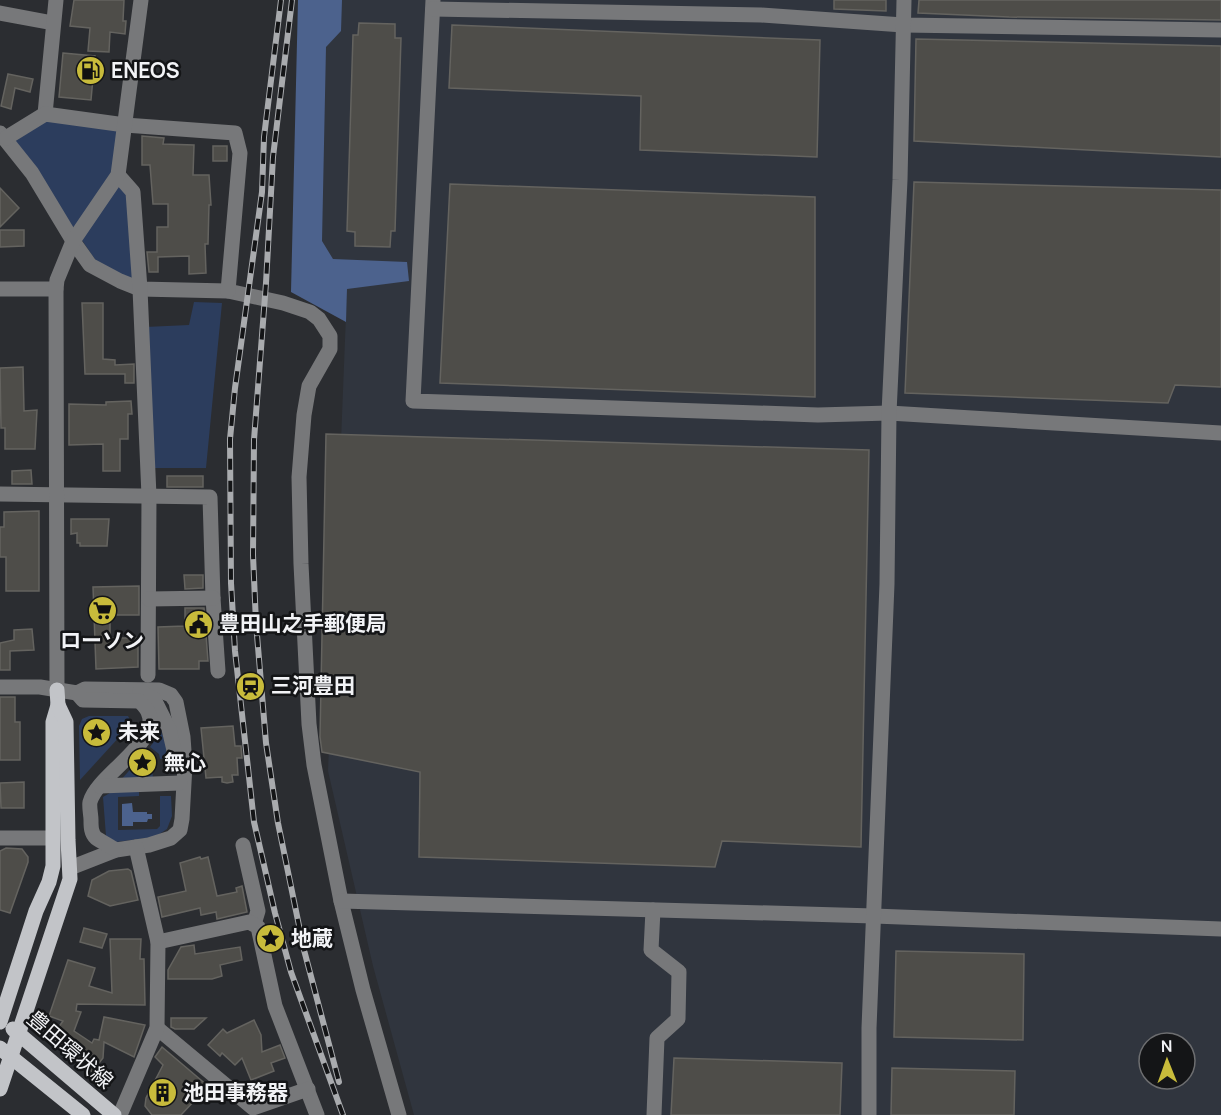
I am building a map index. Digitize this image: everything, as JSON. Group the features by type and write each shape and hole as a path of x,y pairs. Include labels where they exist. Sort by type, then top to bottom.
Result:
{"main road":[{"path":"0,1019 53,866 53,722 57,697"},
{"path":"0,1089 6,1053 19,1034 70,879 66,722 57,697"},
{"name":"豊田環状線","path":"0,1019 114,1115"},
{"name":"豊田環状線","path":"6,1053 83,1115"}],"street":[{"path":"45,114 56,0"},
{"path":"57,697 56,289 73,241 118,175 141,0"},
{"path":"869,1115 869,1028 887,584 889,413 900,180 904,0"},
{"path":"1221,30 903,25 761,15 433,4 413,401 818,416 889,413 1221,433"},
{"path":"0,13 53,23"},
{"path":"228,291 240,153 235,133 125,125 45,114 3,135 32,173 90,265 120,282 140,289 228,291 283,303 310,312 319,319 330,336 330,349 309,386 304,415 299,477 309,724 314,765 341,901 363,990 399,1115"},
{"path":"118,175 133,192 140,289 149,496 148,675"},
{"path":"0,289 56,289"},
{"path":"0,494 210,496 218,671"},
{"path":"149,599 213,598"},
{"path":"0,687 36,687 57,697 85,689 165,692 176,702 183,736 185,765 180,830 171,838 116,850 70,868"},
{"path":"140,690 154,699 169,729 182,802"},
{"path":"77,693 83,700 139,701 149,713 150,724 147,735 100,786 90,802 92,831 96,837 116,850"},
{"path":"100,786 180,783"},
{"path":"0,838 52,838"},
{"path":"243,845 258,911 254,924"},
{"path":"120,1115 157,1028 158,942 136,847"},
{"path":"341,901 874,916 1221,929"},
{"path":"653,910 651,950 678,972 678,1019 657,1038 654,1115"},
{"path":"158,942 249,922 258,927 275,1006 317,1115"},
{"path":"157,1028 253,1108 308,1089"}],"shaded area":[{"path":"298,0 342,0 341,31 326,47 322,241 333,259 407,262 409,281 347,289 346,322 291,292"},
{"path":"315,0 1221,0 1221,1115 414,1115 373,966 328,771 347,289 293,279"},
{"path":"46,121 121,130 134,281 96,261 15,141"},
{"path":"194,302 222,303 206,468 155,468 145,327 189,325"},
{"path":"89,716 128,716 132,723 80,780 79,726 82,719"},
{"path":"159,725 166,744 166,758 160,759 159,754 150,747 155,740"},
{"path":"142,756 152,763 153,780 120,781"},
{"path":"139,789 139,796 118,797 118,830 157,829 160,826 160,796 171,796 172,816 167,829 155,837 116,842 106,836 103,797 115,790"},
{"path":"132,803 133,812 147,812 147,814 152,814 152,819 148,819 147,822 133,822 133,826 122,826 122,804"}],"building":[{"path":"74,0 124,0 125,34 110,32 109,52 88,51 90,28 70,26"},
{"path":"834,0 886,0 886,11 834,9"},
{"path":"919,0 1221,0 1221,20 1009,17 918,13"},
{"path":"359,23 395,24 395,38 401,38 395,231 391,231 390,247 355,246 355,232 347,231 353,35 358,35"},
{"path":"452,25 820,40 817,157 640,150 641,96 449,88"},
{"path":"916,39 1221,46 1221,157 914,141"},
{"path":"63,53 95,56 91,100 59,97"},
{"path":"8,74 33,79 30,92 15,88 11,109 1,106"},
{"path":"142,136 164,138 163,144 194,145 193,175 209,175 211,205 209,205 208,244 205,244 206,273 189,274 189,256 158,257 158,272 149,272 147,252 157,252 157,227 168,227 168,204 153,204 150,165 142,165"},
{"path":"213,146 227,146 227,161 213,161"},
{"path":"914,182 1221,190 1221,387 1175,385 1168,403 905,393"},
{"path":"450,184 815,197 815,397 440,383"},
{"path":"0,188 19,208 0,227"},
{"path":"0,230 24,230 24,246 0,247"},
{"path":"82,303 103,303 103,359 115,360 115,365 134,364 134,383 125,383 125,374 85,374"},
{"path":"23,367 24,411 37,410 35,449 5,449 5,428 1,428 0,368"},
{"path":"131,401 132,414 128,414 128,439 120,439 120,471 103,471 103,444 69,445 69,404 106,405 106,402"},
{"path":"326,434 869,450 861,847 722,841 715,867 419,857 420,772 322,752 320,737"},
{"path":"31,470 32,484 12,484 12,471"},
{"path":"167,476 203,476 203,487 167,487"},
{"path":"39,511 39,591 6,591 6,557 0,557 0,527 4,527 4,512"},
{"path":"71,519 109,519 107,546 80,546 80,543 77,543 77,533 71,534"},
{"path":"184,575 203,575 203,588 185,589"},
{"path":"139,586 139,615 110,615 110,638 138,638 138,667 96,669 93,587"},
{"path":"185,608 204,608 208,661 199,661 199,669 159,669 158,627 185,626"},
{"path":"32,629 34,650 10,651 10,670 0,670 0,643 14,640 14,630"},
{"path":"0,697 15,697 15,722 20,722 20,760 0,760"},
{"path":"233,726 235,746 241,746 242,758 237,758 238,775 232,775 233,782 227,783 222,782 222,777 206,778 201,728"},
{"path":"24,782 24,808 1,808 0,783"},
{"path":"6,848 22,849 28,857 10,913 0,910 0,851"},
{"path":"200,857 201,859 208,857 217,896 237,892 236,888 242,886 247,912 217,919 216,912 201,915 200,908 162,917 158,897 186,891 180,863"},
{"path":"128,869 131,871 138,900 110,906 88,896 92,880 109,871"},
{"path":"84,928 107,934 102,948 80,942"},
{"path":"110,939 141,939 140,959 144,959 145,1005 77,1004 76,1011 81,1012 74,1031 92,1043 94,1039 99,1040 104,1017 145,1025 134,1057 104,1042 103,1058 92,1072 55,1040 53,1035 63,1021 49,1016 68,960 95,968 89,986 112,993"},
{"path":"194,945 195,954 240,947 242,960 220,965 222,976 212,979 168,979 168,970 181,947"},
{"path":"896,951 1024,954 1023,1040 894,1037"},
{"path":"171,1018 206,1018 194,1029 175,1029 171,1027"},
{"path":"254,1020 261,1035 262,1052 280,1045 285,1058 271,1063 274,1071 251,1080 242,1058 235,1065 222,1053 220,1056 208,1045 223,1029 227,1033"},
{"path":"162,1047 208,1086 181,1115 152,1115 145,1106 146,1098 163,1065 155,1057"},
{"path":"674,1058 842,1063 840,1115 671,1115"},
{"path":"892,1068 1015,1071 1014,1115 891,1115"}],"railway":[{"path":"281,0 264,137 262,192 230,439 231,583 235,651 254,822 291,972 343,1115"},
{"path":"292,0 273,157 254,440 253,555 266,743 278,823 304,950 339,1082"}],"place":[{"name":"ENEOS","path":"90,71"},
{"name":"ローソン","path":"102,610"},
{"name":"豊田山之手郵便局","path":"198,624"},
{"name":"三河豊田","path":"250,686"},
{"name":"未来","path":"97,732"},
{"name":"無心","path":"143,763"},
{"name":"地蔵","path":"270,939"},
{"name":"池田事務器","path":"162,1093"}]}
